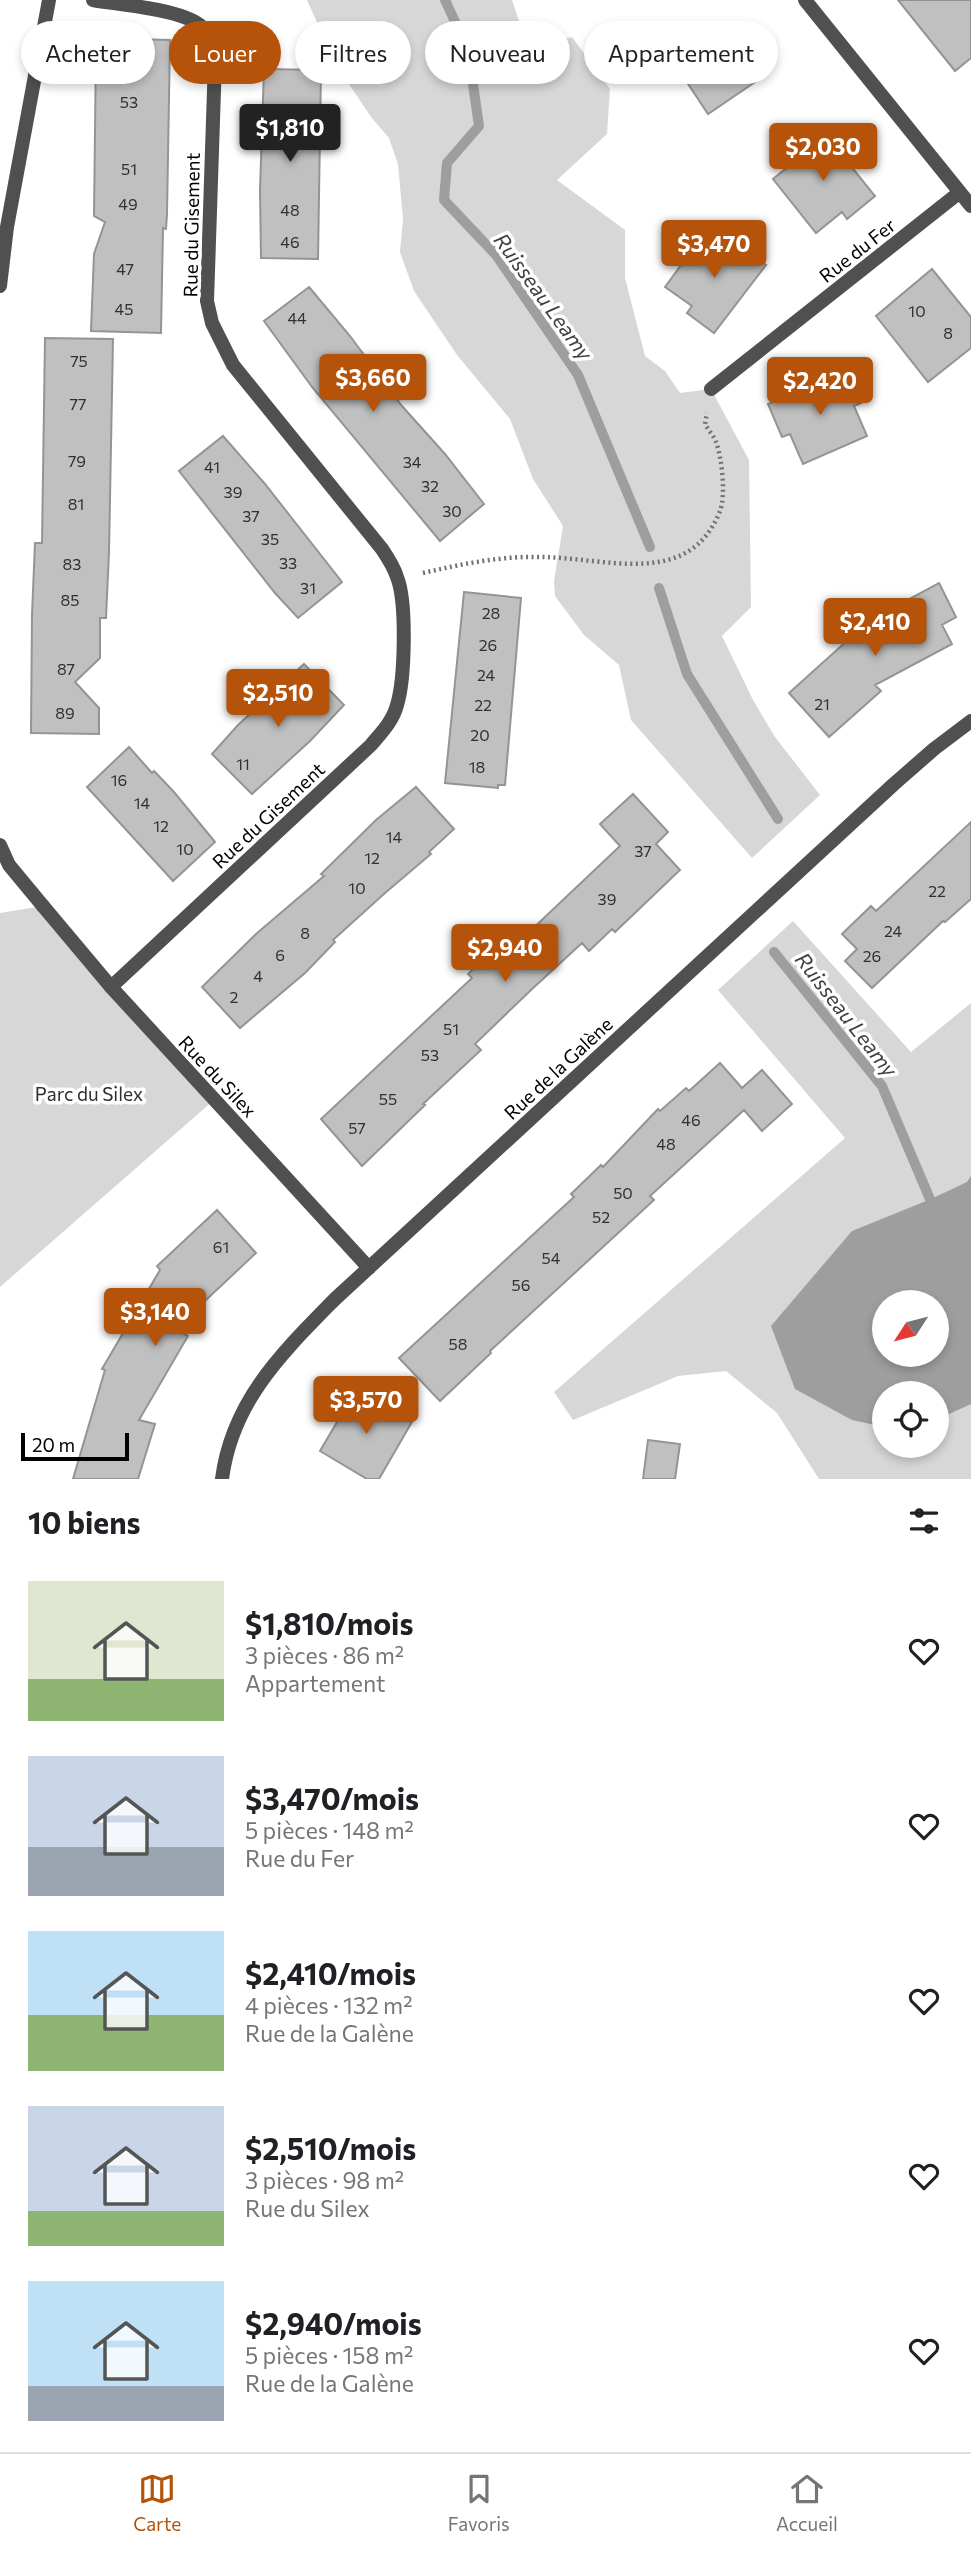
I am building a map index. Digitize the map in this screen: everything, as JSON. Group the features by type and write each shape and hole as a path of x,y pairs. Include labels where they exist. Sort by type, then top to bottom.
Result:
{"street":[{"path":"0,286 7,227 49,0"},
{"name":"Rue du Gisement","path":"93,0 183,16 205,30 212,44 215,60 207,301 212,323 233,365 382,548 398,578 403,614 401,681 397,706 387,726 371,746 111,987"},
{"path":"804,0 971,206"},
{"name":"Rue du Fer","path":"711,389 960,192"},
{"name":"Rue de la Galène","path":"222,1479 230,1437 246,1403 303,1331 904,775 933,749 971,722"},
{"name":"Rue du Silex","path":"0,845 9,865 111,987 369,1268"}],"path":[{"path":"398,578 486,559 539,556 635,563 667,562 686,555 709,534 722,506 723,485 716,442 705,424 711,389"}],"green space":[{"path":"307,0 512,0 519,21 425,21 425,84 570,84 572,37 584,53 584,84 606,84 610,89 607,134 557,180 625,230 625,278 645,356 665,371 680,393 711,389 749,460 751,607 722,636 753,700 775,737 820,795 752,858 631,720 619,665 584,635 555,596 554,581 563,526 533,479 510,419 457,355 414,291 400,252 403,219 398,164 389,138 349,84 411,84 411,21 316,21"},
{"name":"Parc du Silex","path":"43,906 214,1100 0,1287 0,913"},
{"path":"793,921 911,1052 971,1003 971,1479 819,1479 777,1413 726,1371 678,1376 573,1420 554,1392 845,1138 718,990"}],"shaded area":[{"path":"971,1176 971,1404 949,1414 949,1381 872,1381 872,1424 852,1420 795,1389 771,1326 852,1231 967,1182"}],"building":[{"path":"898,0 971,0 971,58 955,71"},
{"path":"155,40 169,40 167,214 166,229 163,228 161,333 91,331 94,254 105,222 94,216 96,84 155,84"},
{"path":"281,69 295,70 295,84 321,84 318,259 261,258 264,84 281,84"},
{"path":"688,84 752,84 708,114"},
{"path":"821,129 875,196 847,219 842,212 816,233 773,179 799,158 793,152"},
{"path":"706,231 733,250 737,244 766,265 714,333 687,313 692,306 665,287"},
{"path":"932,269 971,317 971,348 928,382 876,316"},
{"path":"309,287 350,336 402,406 445,454 484,504 440,541 312,387 264,321"},
{"path":"45,338 113,339 106,618 100,618 100,658 75,682 99,708 99,734 31,733 35,543 42,543"},
{"path":"847,370 861,403 854,406 867,436 803,464 790,434 782,437 768,404"},
{"path":"223,436 265,484 342,582 298,618 275,593 179,471"},
{"path":"939,583 956,617 942,625 952,644 875,685 881,691 829,737 789,693 870,620"},
{"path":"464,592 521,598 505,785 498,785 498,788 445,783"},
{"path":"304,664 344,705 310,741 252,794 212,754 238,725"},
{"path":"129,747 152,773 154,771 174,792 215,842 173,881 87,787"},
{"path":"416,787 454,829 429,852 431,854 333,940 335,942 305,973 240,1028 202,987 256,934 324,876 321,874 376,820"},
{"path":"633,794 668,832 656,844 680,870 615,932 612,929 589,951 582,943 531,990 475,1044 481,1050 362,1166 321,1119 472,978 468,974 520,926 527,934 620,846 600,824"},
{"path":"971,822 971,899 943,921 872,988 845,961 857,949 842,934 871,906 876,911"},
{"path":"720,1063 742,1088 762,1070 792,1104 762,1131 744,1110 650,1196 654,1200 490,1351 491,1353 440,1401 399,1358 574,1197 571,1194 601,1165 603,1167 658,1109 660,1111 686,1088 689,1091"},
{"path":"217,1210 256,1253 175,1329 188,1336 139,1420 155,1424 138,1479 73,1479 105,1370 102,1369 160,1270 157,1266"},
{"path":"357,1388 413,1420 379,1479 367,1479 320,1451"},
{"path":"648,1440 680,1444 675,1479 643,1479"}],"waterway":[{"name":"Ruisseau Leamy","path":"445,0 468,50 479,126 447,163 444,200 496,255 578,375 650,547"},
{"name":"Ruisseau Leamy","path":"659,588 687,674 778,819"},
{"name":"Ruisseau Leamy","path":"774,952 882,1086 935,1211"}]}
